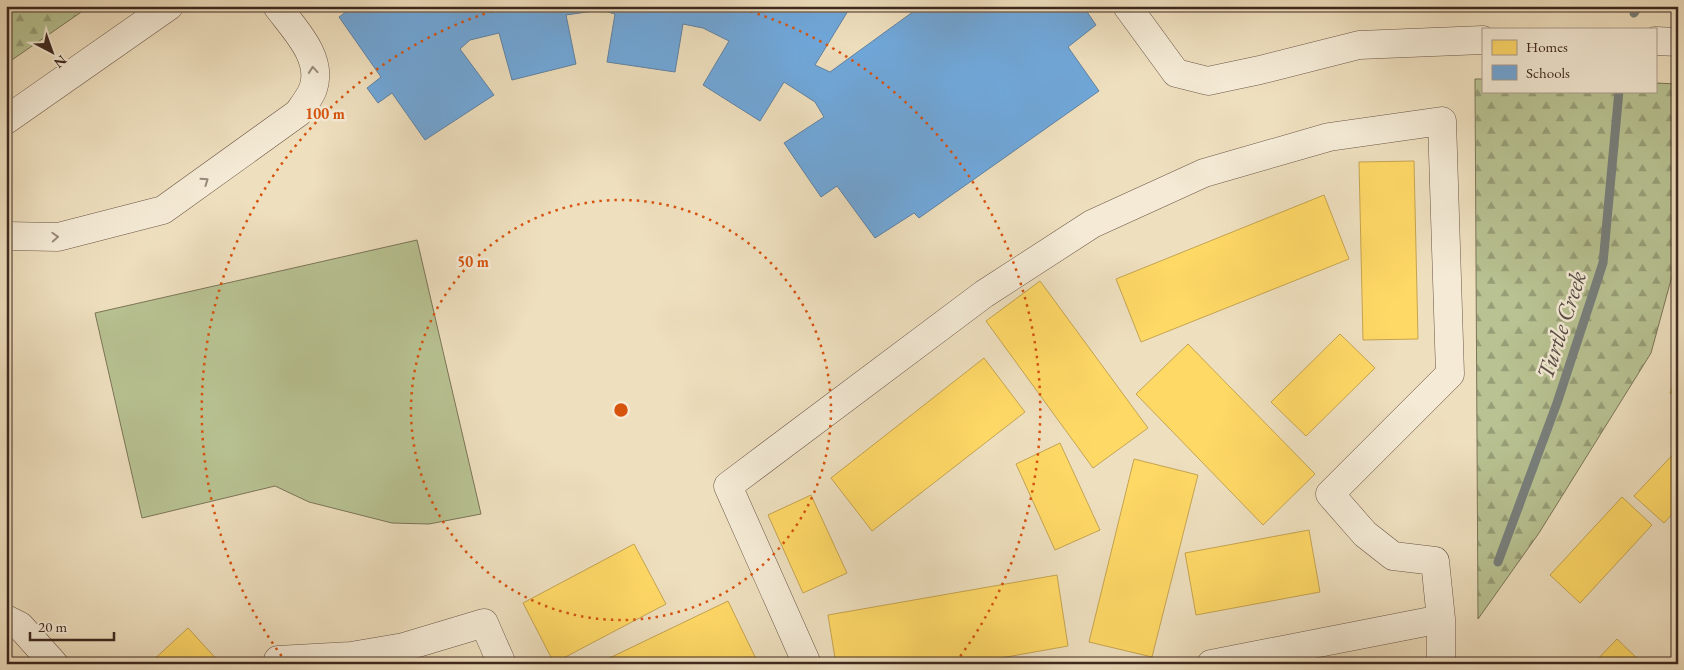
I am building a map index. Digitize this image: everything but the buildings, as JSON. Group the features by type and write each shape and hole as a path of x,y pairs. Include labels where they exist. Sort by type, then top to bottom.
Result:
{"lane":[{"path":"6,120 169,6"},
{"path":"1127,6 1176,73 1208,81 1359,45 1482,40"},
{"path":"6,236 58,237 163,210 298,113 313,90 315,71 310,53 281,11"},
{"path":"1656,41 1678,42"},
{"path":"807,664 728,486 984,294 1092,224 1204,174 1329,137 1442,121 1450,374 1330,494 1365,534 1393,556 1436,561 1441,620 1440,664"},
{"path":"6,619 20,626 54,664"},
{"path":"1211,664 1441,620"},
{"path":"278,660 351,656 404,647 484,623 502,664"}],"green space":[{"path":"6,6 90,6 6,64"},
{"path":"1475,79 1482,79 1482,92 1656,92 1656,83 1678,84 1678,254 1651,353 1539,533 1478,619"},
{"path":"417,240 481,514 429,524 392,523 309,502 275,486 142,518 95,313"}],"waterway":[{"name":"Turtle Creek","path":"1634,13 1639,6"},
{"name":"Turtle Creek","path":"1498,562 1557,403 1603,263 1619,92"}]}
